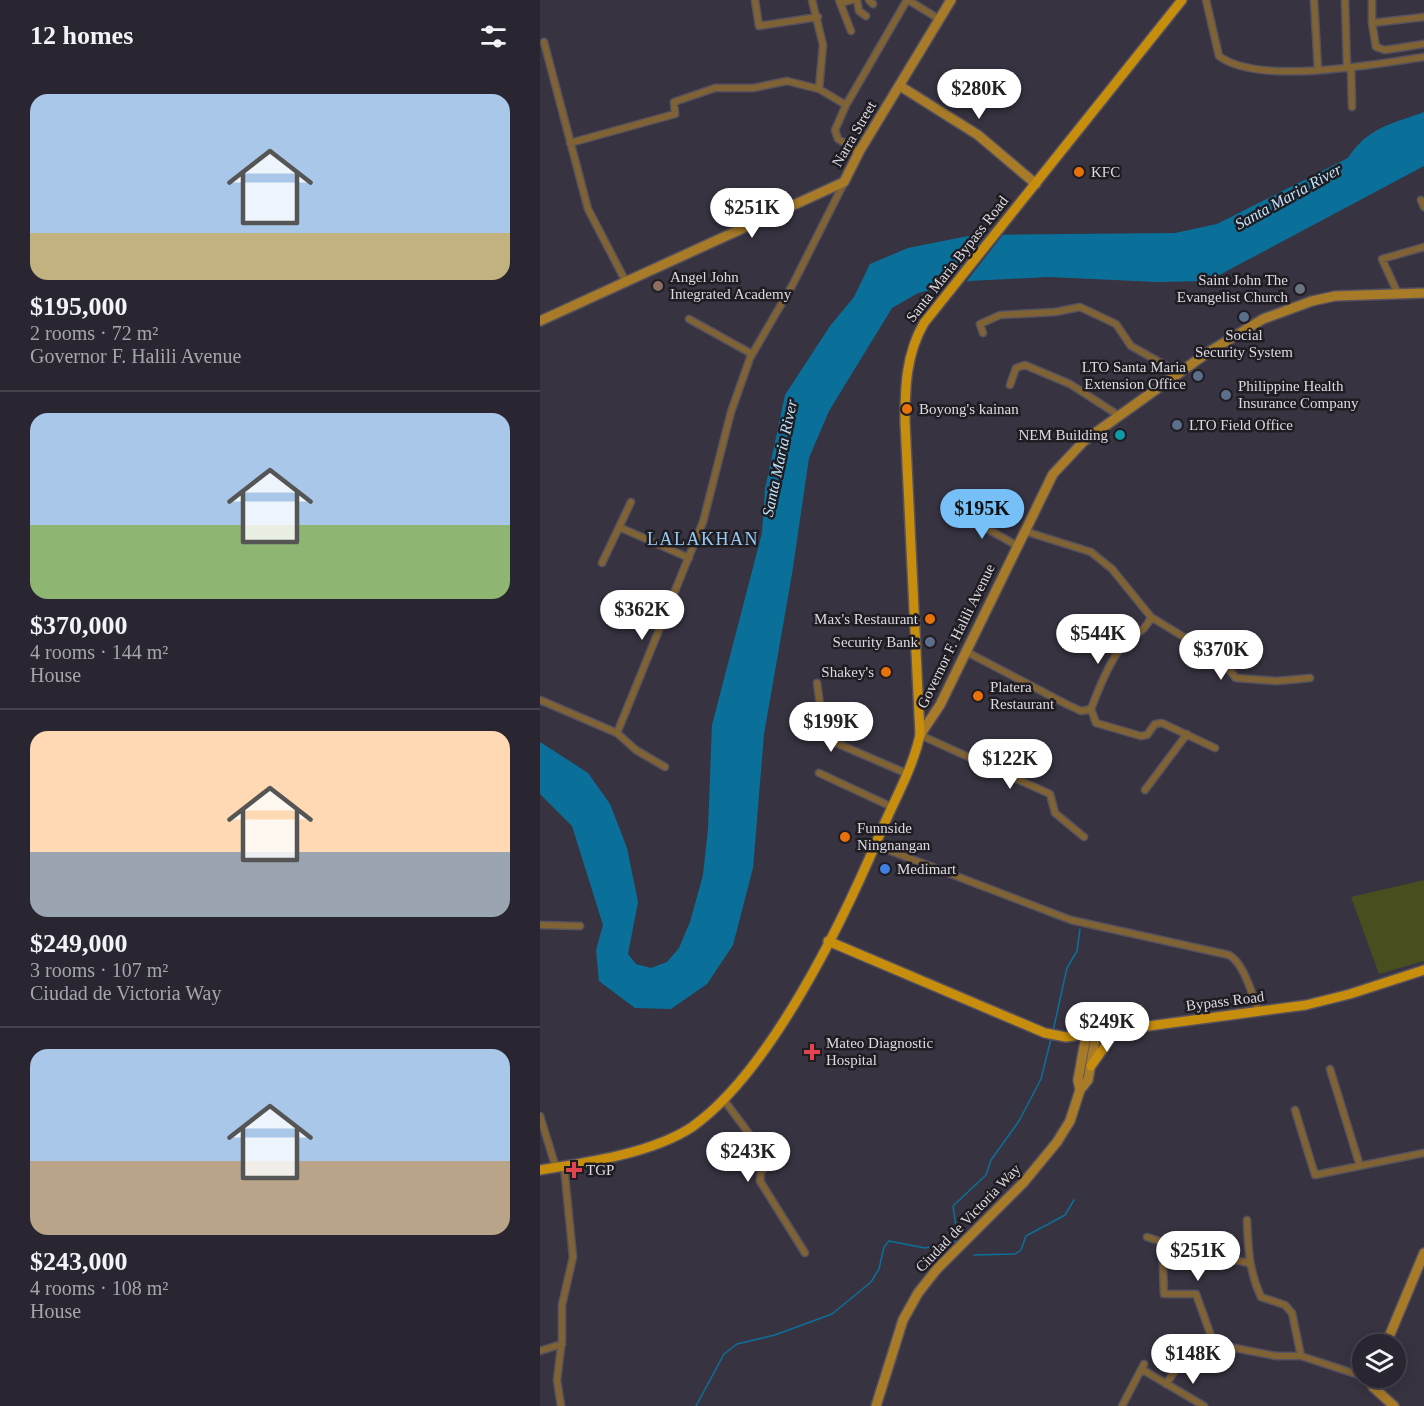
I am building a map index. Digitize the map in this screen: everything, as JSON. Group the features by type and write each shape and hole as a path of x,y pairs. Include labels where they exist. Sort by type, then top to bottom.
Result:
{"main road":[{"name":"Narra Street","path":"540,321 844,182 859,152 951,0"},
{"name":"Santa Maria Bypass Road","path":"920,735 905,389 914,339 1182,0"},
{"path":"900,86 978,135 1036,184"},
{"name":"Governor F. Halili Avenue","path":"540,1170 662,1143 690,1128 724,1100 752,1066 784,1018 828,941 908,774 916,755 920,735 930,723 1053,474 1084,441 1179,373 1263,319 1291,308 1335,296 1424,293"},
{"name":"Bypass Road","path":"828,941 1050,1034 1086,1036 1259,1012 1350,994 1424,970"},
{"path":"1091,1066 1115,1032"},
{"name":"Ciudad de Victoria Way","path":"876,1406 903,1320 918,1293 937,1269 1024,1182 1058,1142 1070,1121 1080,1090 1088,1080 1096,1035"},
{"name":"Ciudad de Victoria Way","path":"1080,1090 1078,1080 1086,1036"},
{"path":"1390,1334 1424,1253"},
{"path":"1373,1388 1394,1406"}],"street":[{"path":"755,0 759,26 818,17"},
{"path":"812,0 824,45 819,89"},
{"path":"851,31 840,1 852,0"},
{"path":"857,0 859,11 866,16"},
{"path":"859,152 838,139 835,130 846,105 907,0 939,19"},
{"path":"1206,0 1216,48 1219,56 1225,61 1279,71 1318,70 1424,57"},
{"path":"1314,0 1318,70"},
{"path":"1345,0 1352,107"},
{"path":"1372,0 1375,43 1380,50 1424,44"},
{"path":"1372,23 1424,17"},
{"path":"544,42 588,209 626,282"},
{"path":"570,143 675,114 674,102 715,88 753,88 787,81 819,89 846,105"},
{"path":"617,733 703,522 731,412 752,354 793,284 844,182"},
{"path":"1421,200 1424,207"},
{"path":"1398,294 1382,259 1424,247"},
{"path":"983,333 980,324 999,315 1055,312 1080,307 1116,324 1131,346 1179,373"},
{"path":"689,319 752,354"},
{"path":"1010,385 1016,368 1025,364 1070,384 1118,415"},
{"path":"602,563 631,502"},
{"path":"961,514 1016,545"},
{"path":"619,528 689,558"},
{"path":"1024,531 1091,552 1112,569 1151,617 1220,659 1236,678 1277,681 1310,678"},
{"path":"1151,617 1147,628 1121,647 1091,710 1096,723 1126,734 1147,735 1158,722 1215,748"},
{"path":"965,651 1068,705 1081,711 1091,710"},
{"path":"817,683 824,734 829,740 908,774"},
{"path":"540,700 617,733 636,750 665,767"},
{"path":"1145,790 1187,734"},
{"path":"920,735 1050,794 1055,813 1084,837"},
{"path":"819,773 892,807"},
{"path":"875,845 1071,920 1229,955 1235,959 1259,1012"},
{"path":"540,925 580,926"},
{"path":"1330,1069 1360,1166"},
{"path":"724,1100 765,1155 766,1165 761,1172 760,1181 805,1253"},
{"path":"1295,1110 1315,1175 1424,1154"},
{"path":"540,1116 560,1167 573,1257 562,1305 562,1344 557,1380 561,1406"},
{"path":"1247,1221 1249,1263 1261,1297 1285,1305 1292,1313 1301,1356"},
{"path":"1147,1237 1187,1250 1249,1263"},
{"path":"1162,1241 1164,1294 1196,1294 1214,1344"},
{"path":"540,1351 562,1344"},
{"path":"1166,1384 1183,1359 1214,1344 1276,1356 1301,1356 1352,1372"},
{"path":"1122,1406 1144,1367 1166,1384 1204,1406"}],"green space":[{"path":"1424,880 1424,961 1379,974 1351,897"}],"water":[{"name":"Santa Maria River","path":"1424,112 1424,166 1208,281 1157,282 1049,277 969,281 918,293 892,308 829,411 809,458 792,574 764,734 753,868 733,945 707,984 671,1009 635,1008 599,981 596,950 603,925 572,826 540,794 540,742 588,773 610,804 627,848 638,902 628,954 636,964 651,968 667,962 679,948 690,922 703,875 708,829 712,725 762,533 765,489 785,395 830,326 854,297 870,264 908,248 973,235 1175,233 1217,224 1348,158 1363,140 1381,128"}],"pier":[{"path":"988,232 1005,232 963,286 941,291"}],"waterway":[{"path":"1053,1031 1067,968 1077,951 1080,929"},
{"path":"696,1406 724,1354 737,1344 775,1335 832,1314 871,1282 879,1269 884,1247 889,1241 925,1248 958,1241 953,1206 986,1175 991,1160 1019,1121 1041,1079 1051,1039"},
{"path":"974,1255 1015,1254 1021,1250 1026,1236 1065,1215 1074,1200"}],"place":[{"name":"KFC","path":"1079,172"},
{"name":"Angel John Integrated Academy","path":"658,286"},
{"name":"Saint John The Evangelist Church","path":"1300,289"},
{"name":"Social Security System","path":"1244,317"},
{"name":"LTO Santa Maria Extension Office","path":"1198,376"},
{"name":"Philippine Health Insurance Company","path":"1226,395"},
{"name":"Boyong's kainan","path":"907,409"},
{"name":"LTO Field Office","path":"1177,425"},
{"name":"NEM Building","path":"1120,435"},
{"name":"Max's Restaurant","path":"930,619"},
{"name":"Security Bank","path":"930,642"},
{"name":"Shakey's","path":"886,672"},
{"name":"Platera Restaurant","path":"978,696"},
{"name":"Funnside Ningnangan","path":"845,837"},
{"name":"Medimart","path":"885,869"},
{"name":"Mateo Diagnostic Hospital","path":"812,1052"},
{"name":"TGP","path":"574,1170"}],"district":[{"name":"LALAKHAN","path":"703,539"}]}
